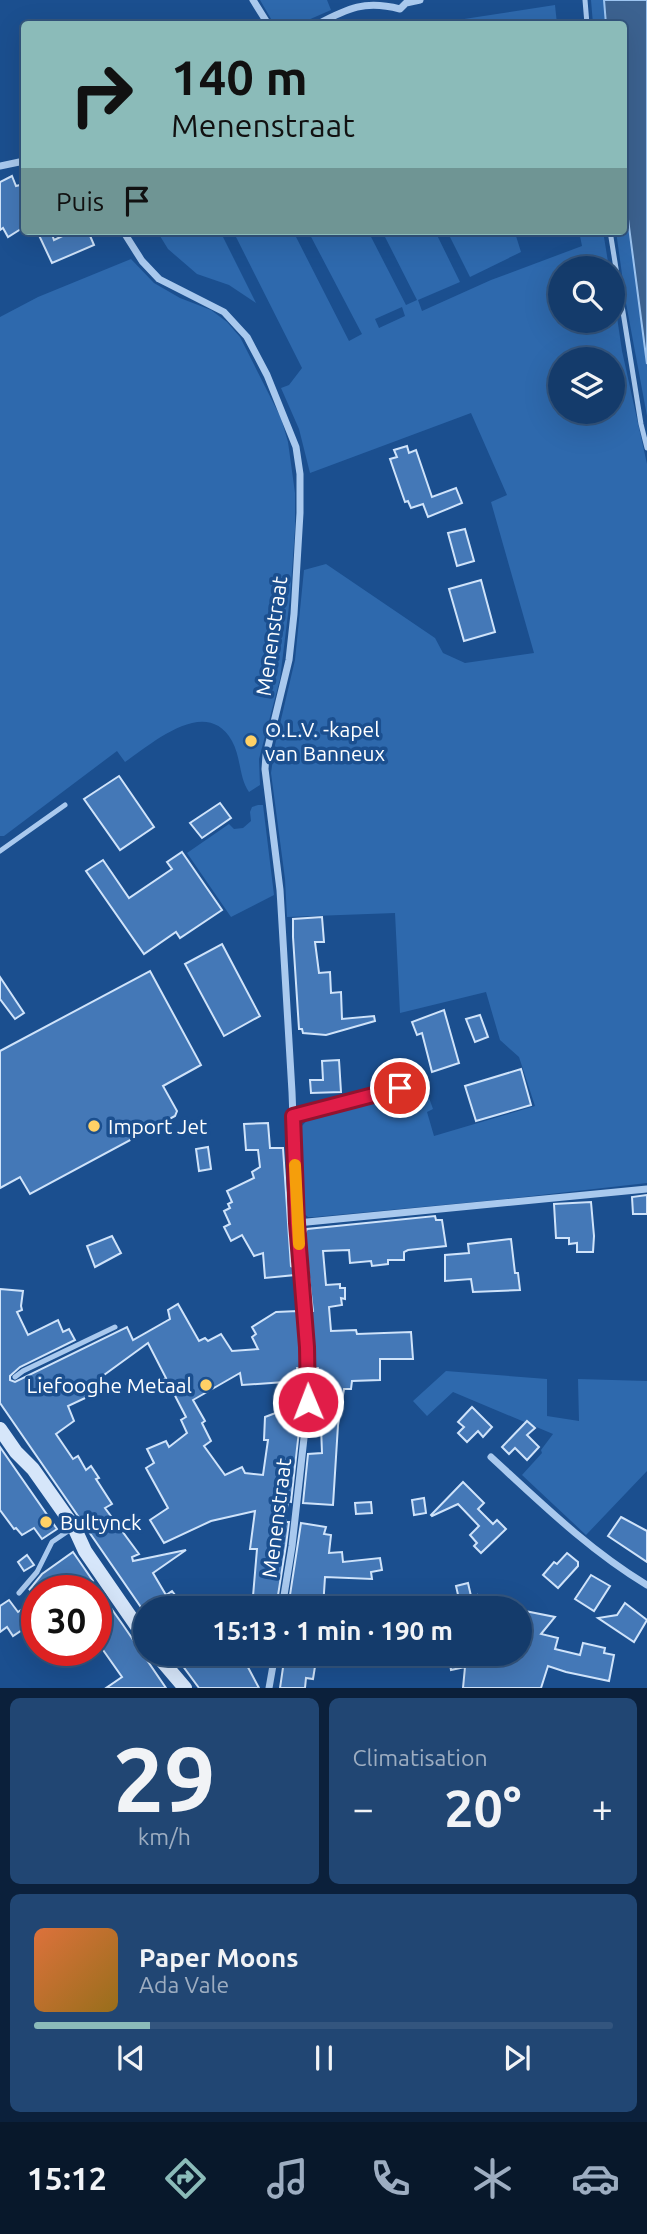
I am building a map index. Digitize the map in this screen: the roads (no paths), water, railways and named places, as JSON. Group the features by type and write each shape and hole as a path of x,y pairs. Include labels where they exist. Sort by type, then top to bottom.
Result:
{"street":[{"path":"253,0 266,21"},
{"path":"324,21 357,4 378,1 400,9 406,3 420,0"},
{"path":"0,166 21,162"},
{"name":"Menenstraat","path":"126,235 142,261 159,279 225,312 247,337 267,375 296,447 300,474 300,513 289,660 265,769 280,890 297,1223 307,1347 308,1402 284,1596"},
{"path":"293,1116 400,1088"},
{"path":"297,1223 647,1189"},
{"path":"0,1429 16,1452 33,1469 74,1527 85,1551 133,1621"},
{"path":"491,1457 605,1558 647,1585"},
{"path":"166,1666 185,1688"},
{"path":"269,1688 273,1666"}],"lane":[{"path":"585,0 587,21"},
{"path":"611,235 647,448"},
{"path":"0,850 65,805"},
{"path":"15,1377 115,1327"},
{"path":"19,1592 37,1572 52,1542 74,1527"}],"place":[{"name":"O.L.V. -kapel van Banneux","path":"251,741"},
{"name":"Import Jet","path":"94,1126"},
{"name":"Liefooghe Metaal","path":"206,1385"},
{"name":"Bultynck","path":"46,1522"}]}
